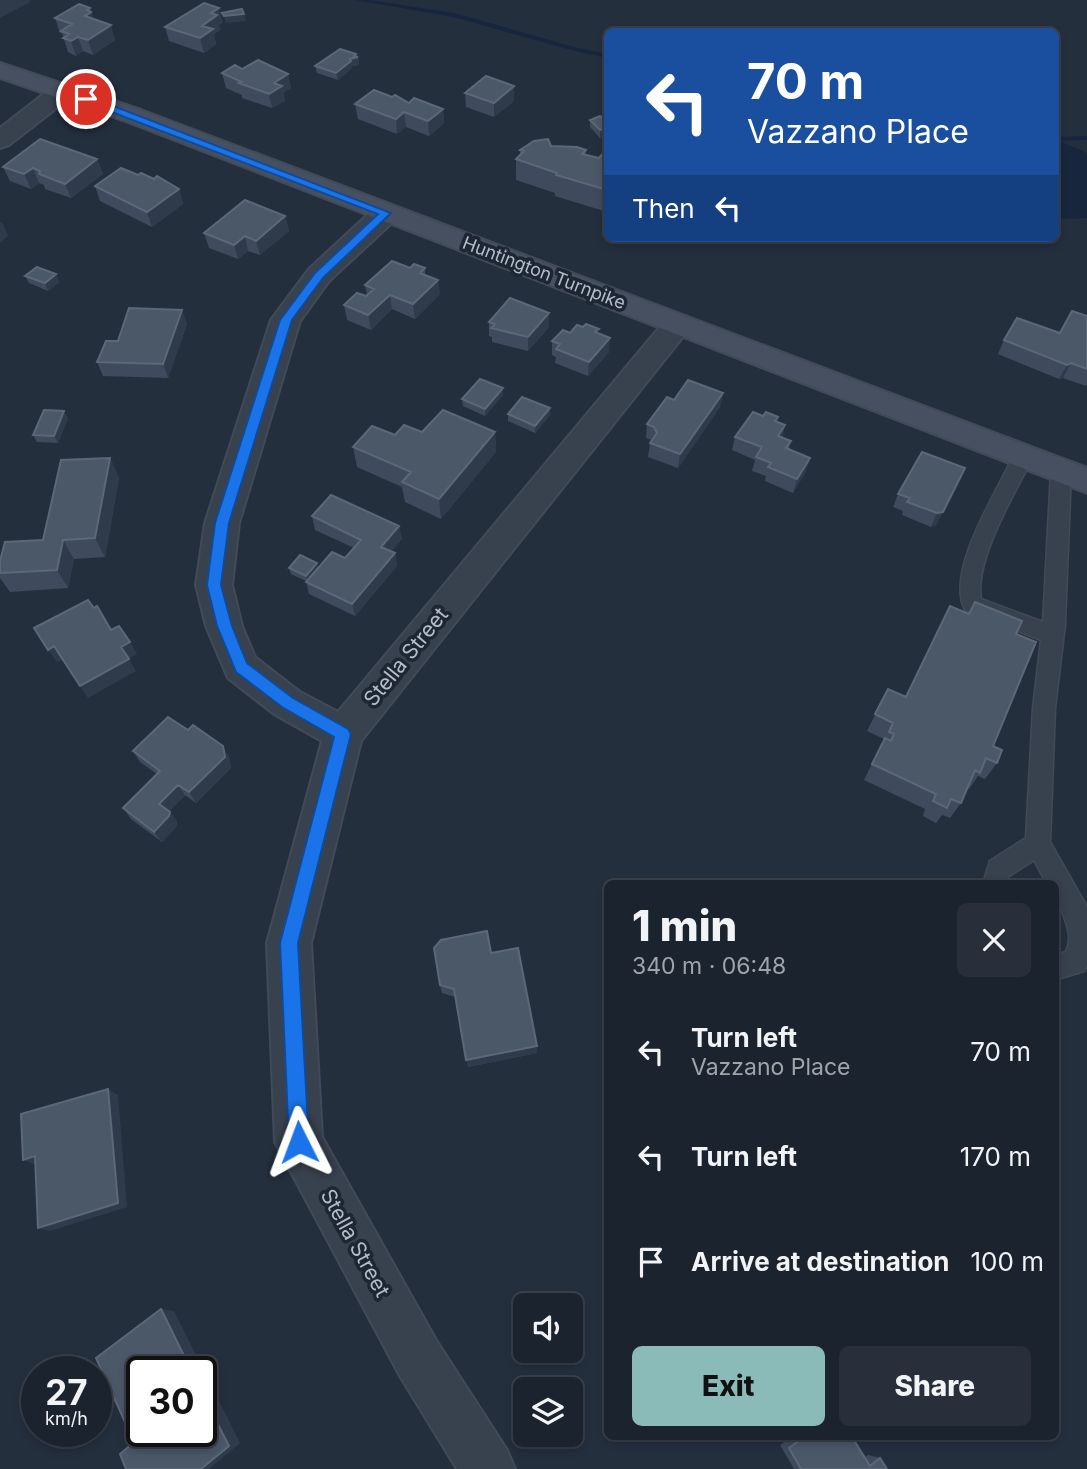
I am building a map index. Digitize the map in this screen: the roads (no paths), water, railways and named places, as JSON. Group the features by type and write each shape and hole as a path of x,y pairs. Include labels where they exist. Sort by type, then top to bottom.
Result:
{"main road":[{"name":"Huntington Turnpike","path":"0,70 63,91 386,213 1074,477"}],"street":[{"path":"0,140 63,91"},
{"path":"343,734 288,703 241,667 224,626 214,585 222,523 286,320 319,275 386,213"},
{"name":"Stella Street","path":"488,1469 418,1358 299,1142 289,943 343,734 678,324"}],"lane":[{"path":"1023,457 973,561 969,589 972,604 1052,635"},
{"path":"1058,880 1038,844 1044,708 1074,477"},
{"path":"996,880 999,869 1038,844"},
{"path":"1059,881 1078,915 1083,945 1075,962 1059,967"}],"water":[{"path":"1059,141 1087,153 1087,218 1059,219"}],"waterway":[{"path":"358,0 454,15 604,55"},
{"path":"1059,139 1087,138"}]}
